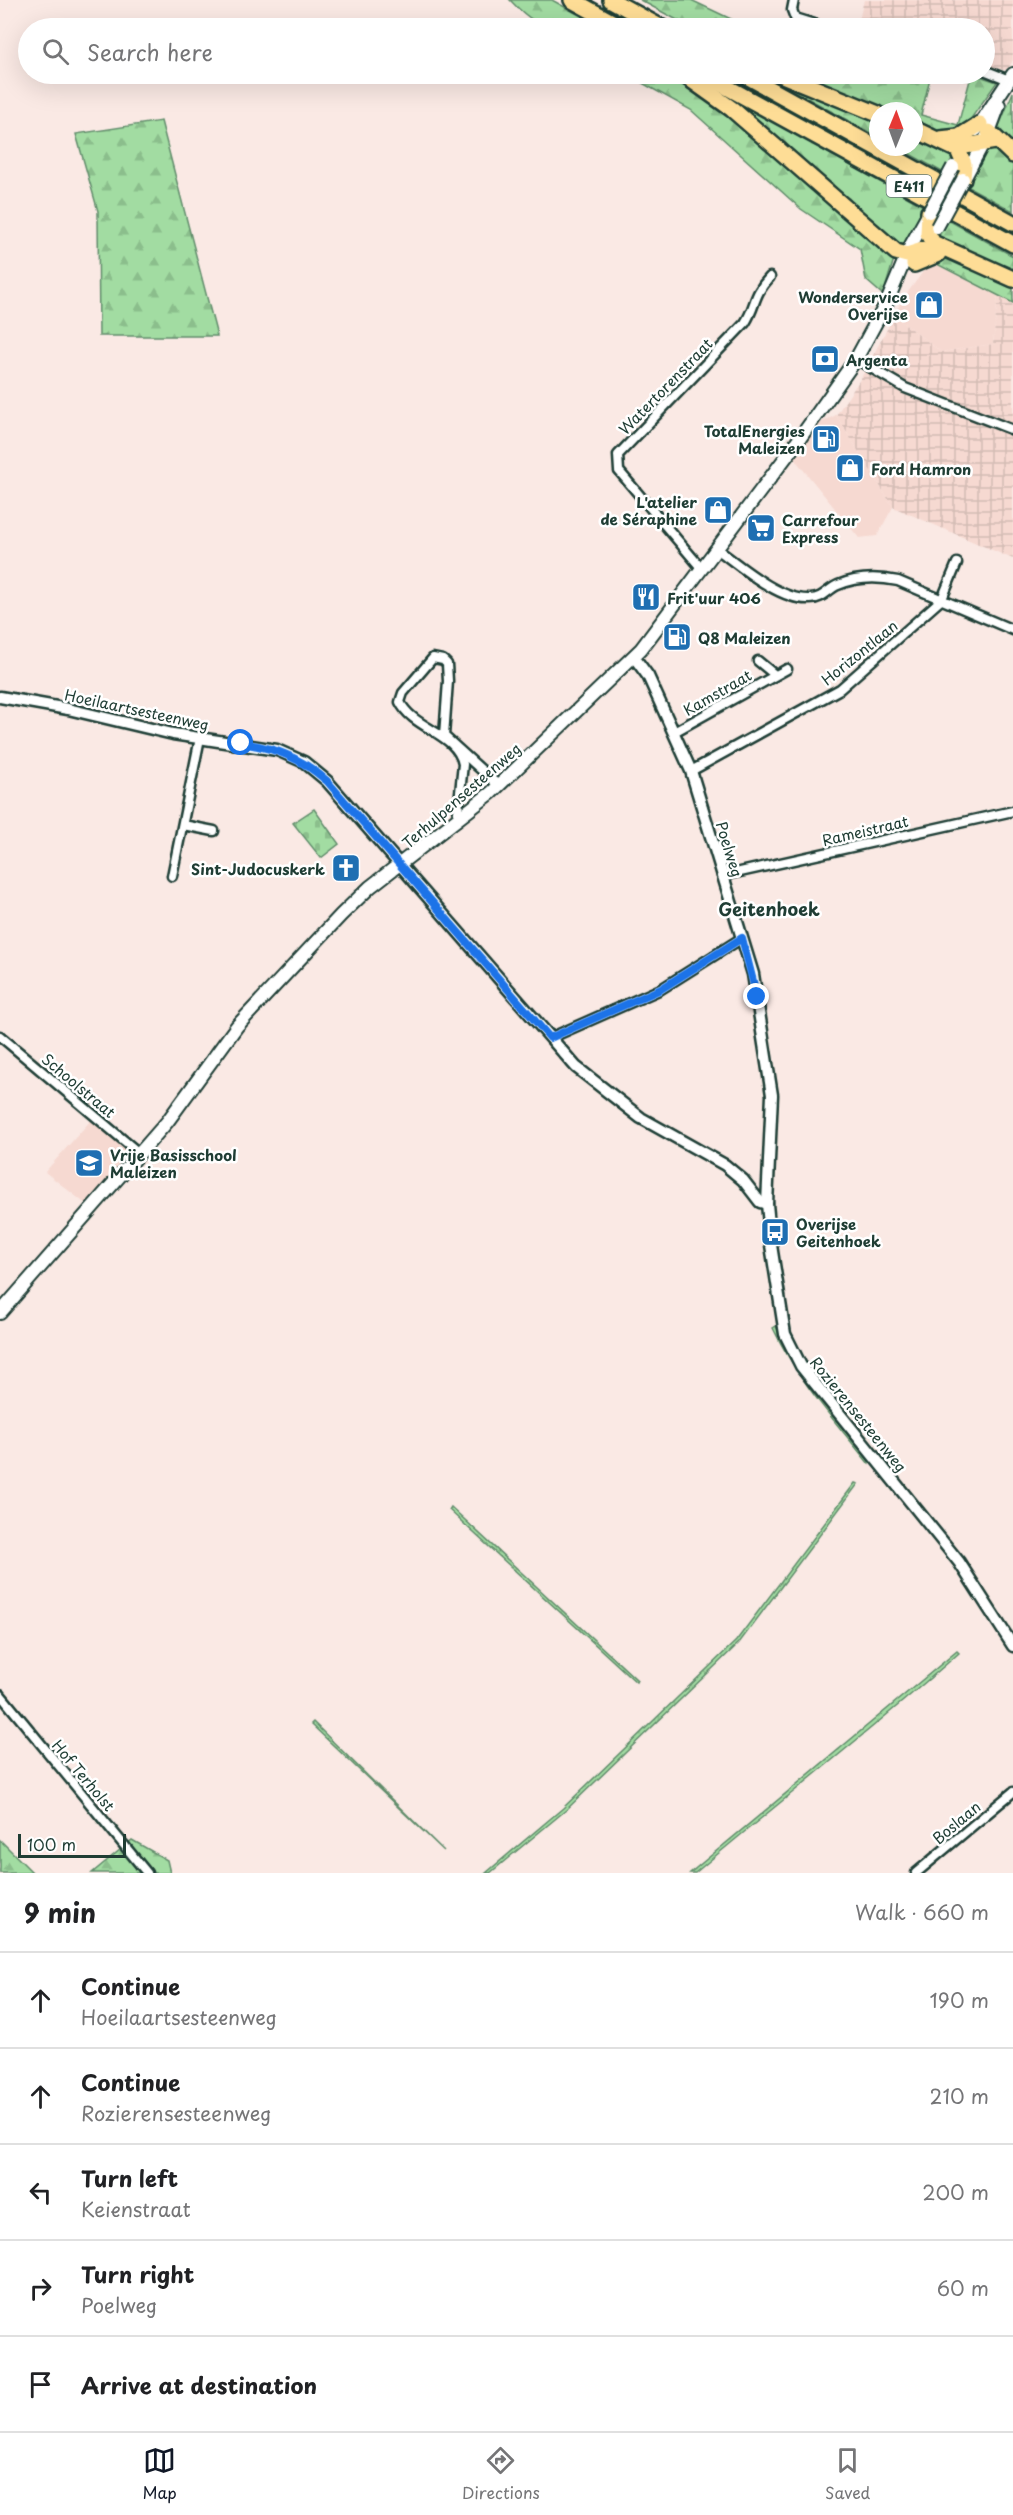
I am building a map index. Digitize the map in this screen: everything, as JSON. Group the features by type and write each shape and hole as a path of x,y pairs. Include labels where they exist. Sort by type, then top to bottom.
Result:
{"highway":[{"path":"572,0 605,18"},
{"path":"611,0 644,18"},
{"path":"697,84 732,108 904,260"},
{"name":"E411","path":"721,84 1013,244"},
{"name":"E411","path":"761,84 1013,223"},
{"path":"804,84 869,110"},
{"path":"923,133 950,145 964,155"},
{"path":"963,179 964,155 987,135"},
{"path":"937,139 987,135 1013,155"},
{"path":"904,260 926,238 929,212"},
{"path":"926,238 940,248 1013,279"},
{"path":"904,260 954,254"}],"main road":[{"path":"987,135 1011,77"},
{"path":"929,212 964,155"},
{"path":"926,238 963,179"},
{"name":"Terhulpensesteenweg","path":"0,1313 167,1122 237,1026 341,915 370,887 457,821 498,785 634,657 717,549 856,359 888,302 904,260"}],"street":[{"path":"794,0 792,10 795,18"},
{"path":"995,73 1011,77"},
{"name":"Watertorenstraat","path":"702,568 619,471 618,455 746,322 757,291 770,278"},
{"path":"856,359 905,388 1013,430"},
{"path":"717,549 775,591 805,599 822,597 841,584 885,578 898,580 1013,630"},
{"name":"Horizontlaan","path":"691,771 840,689 942,599 957,563"},
{"name":"Poelweg","path":"634,657 648,676 691,771 753,974 770,1076 767,1204"},
{"path":"457,821 463,764 461,757 438,734 414,720 400,702 403,693 433,658 443,660 448,671 444,736 498,785"},
{"name":"Kamstraat","path":"758,661 774,675"},
{"name":"Kamstraat","path":"674,732 787,669"},
{"name":"Hoeilaartsesteenweg","path":"0,697 200,738 277,750 304,762 327,781 399,867"},
{"path":"172,876 200,738"},
{"name":"Rameistraat","path":"722,876 1013,811"},
{"path":"183,825 214,831"},
{"path":"399,867 576,1067 641,1118 726,1165 743,1180 760,1202 767,1204"},
{"path":"550,1038 661,989 742,938"},
{"name":"Schoolstraat","path":"0,1036 140,1154"},
{"name":"Rozierensesteenweg","path":"767,1204 782,1320 793,1353 810,1379 952,1554 1013,1646"},
{"name":"Hof Terholst","path":"0,1694 147,1873"},
{"name":"Boslaan","path":"916,1873 1013,1792"}],"shaded area":[{"path":"864,0 1013,0 1013,60 1008,69 995,68 995,18 860,18"},
{"path":"931,261 998,295 993,344 941,352 894,316 902,300"},
{"path":"998,295 1013,303 1013,559 893,507 836,415 861,378 894,316 941,352 993,344"},
{"path":"836,415 893,507 877,536 859,538 793,457 818,424"},
{"name":"Vrije Basisschool Maleizen","path":"92,1119 132,1154 87,1205 45,1172"}],"green space":[{"path":"510,0 552,0 585,18 530,18"},
{"path":"640,0 691,0 729,18 673,18"},
{"path":"995,81 997,82 970,120 947,134 923,125 923,116 958,125 969,84 995,84"},
{"path":"644,84 693,84 700,88 894,259 883,295 866,280 860,249 801,209 691,110"},
{"path":"782,84 795,84 869,114 869,132"},
{"path":"816,84 929,84 923,107 923,102 869,102 869,104"},
{"path":"1013,92 1013,149 997,131"},
{"path":"735,101 925,207 902,248 733,106"},
{"path":"161,121 217,336 99,336 98,211 76,134"},
{"path":"923,136 956,151 944,173 913,156 923,156"},
{"path":"990,144 1013,160 1013,211 967,186"},
{"path":"948,220 1013,256 1013,275 937,239"},
{"path":"944,257 1013,285 1013,303 931,261"},
{"path":"314,809 339,844 321,858 293,823"},
{"path":"776,1326 790,1357 870,1461 869,1464 793,1365 773,1328"},
{"path":"855,1483 858,1484 739,1643 566,1810 490,1873 486,1873 563,1808 736,1641"},
{"path":"451,1507 637,1680 636,1682 449,1510"},
{"path":"957,1651 959,1653 861,1736 695,1873 690,1873"},
{"path":"313,1722 444,1851 311,1724"},
{"path":"0,1840 33,1873 0,1873"},
{"path":"132,1840 167,1860 170,1873 92,1873"}],"place":[{"name":"Wonderservice Overijse","path":"929,305"},
{"name":"Argenta","path":"825,359"},
{"name":"TotalEnergies Maleizen","path":"826,439"},
{"name":"Ford Hamron","path":"850,468"},
{"name":"L'atelier de Séraphine","path":"718,510"},
{"name":"Carrefour Express","path":"761,528"},
{"name":"Frit'uur 406","path":"646,597"},
{"name":"Q8 Maleizen","path":"677,637"},
{"name":"Sint-Judocuskerk","path":"346,868"},
{"name":"Vrije Basisschool Maleizen","path":"89,1163"},
{"name":"Overijse Geitenhoek","path":"775,1232"}],"district":[{"name":"Geitenhoek","path":"769,908"}],"route":[{"path":"241,743 263,746 290,754 327,781 393,860 550,1038 661,989 742,938 757,997"}]}
